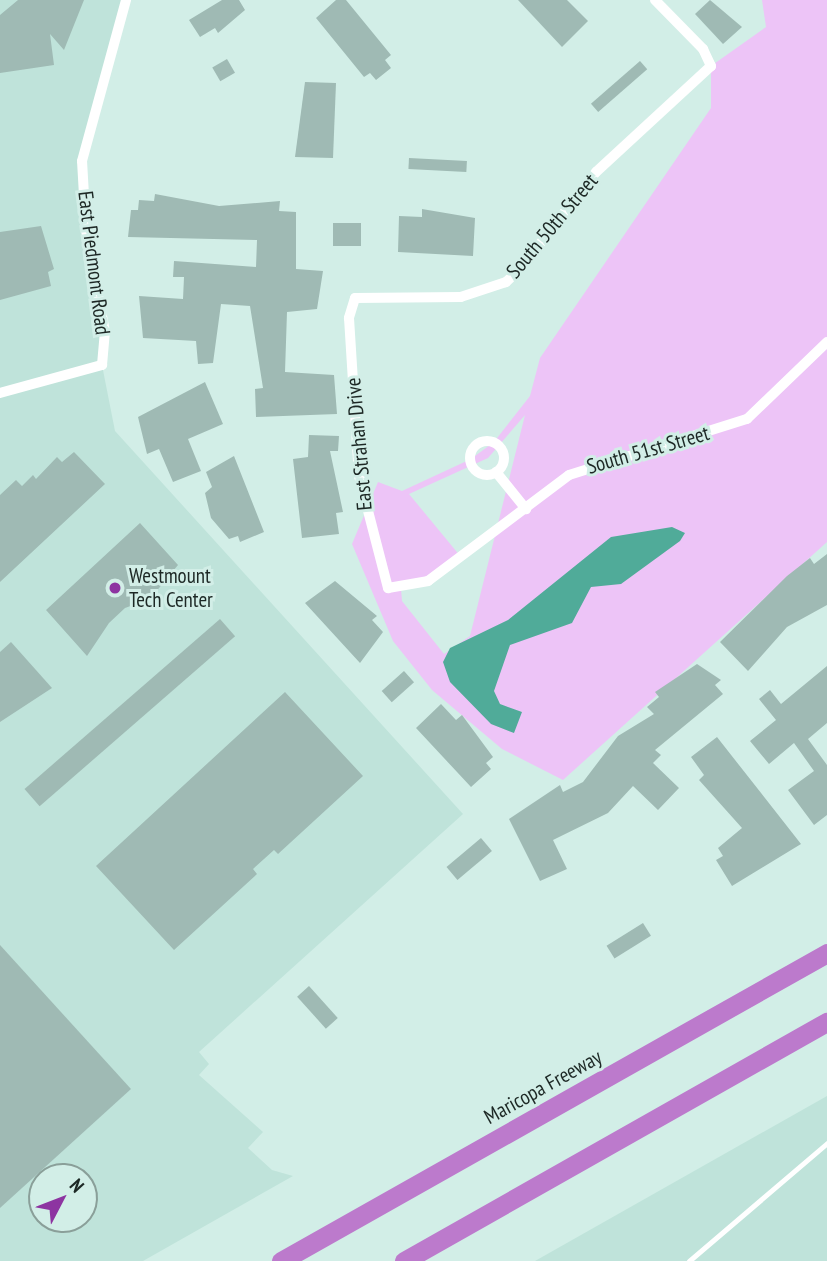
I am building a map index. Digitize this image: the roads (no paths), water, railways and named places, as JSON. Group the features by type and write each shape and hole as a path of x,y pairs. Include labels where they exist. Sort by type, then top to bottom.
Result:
{"highway":[{"name":"Maricopa Freeway","path":"281,1261 827,953"},
{"path":"404,1261 827,1021"}],"street":[{"name":"East Piedmont Road","path":"0,393 102,365 105,332 86,230 82,161 126,0"},
{"name":"South 50th Street","path":"355,298 461,297 506,282 596,172 711,66 703,49 655,0"},
{"name":"East Strahan Drive","path":"355,298 349,318 359,476 388,588"},
{"name":"South 51st Street","path":"388,588 428,581 584,468 747,419 827,342"},
{"path":"496,472 526,509"}],"lane":[{"path":"689,1261 827,1143"}],"place":[{"name":"Westmount Tech Center","path":"115,588"}]}
